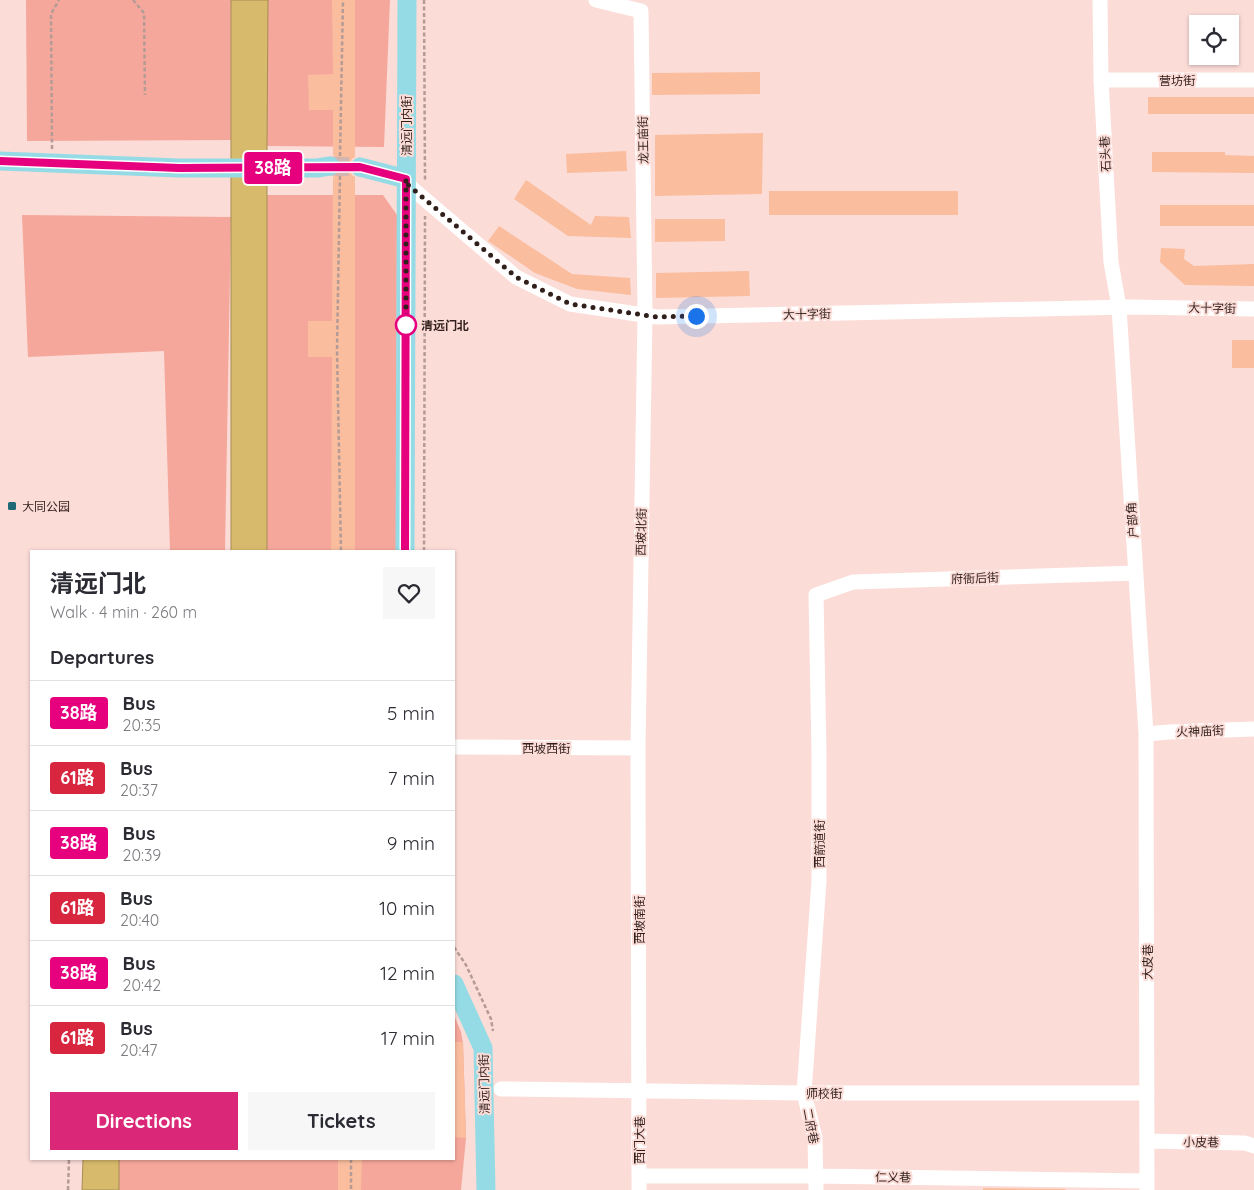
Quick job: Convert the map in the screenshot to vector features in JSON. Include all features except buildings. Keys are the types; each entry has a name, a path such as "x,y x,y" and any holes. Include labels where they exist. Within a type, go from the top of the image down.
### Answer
{"main road":[{"name":"清远门内街","path":"405,550 407,0"},
{"path":"0,161 179,168 332,166"},
{"path":"360,167 406,179"},
{"name":"清远门内街","path":"455,986 483,1048 486,1190"}],"street":[{"name":"龙王庙街","path":"596,0 641,10 645,315"},
{"name":"石头巷","path":"1100,0 1101,80 1111,262 1119,307"},
{"name":"营坊街","path":"1101,80 1254,80"},
{"name":"大十字街","path":"406,179 407,184 516,277 570,304 657,317 1119,307 1254,309"},
{"name":"户部角","path":"1119,307 1146,734"},
{"name":"西坡北街","path":"638,748 645,315"},
{"name":"府衙后街","path":"816,595 853,582 1136,573"},
{"name":"西箭道街","path":"804,1093 819,881 816,595"},
{"name":"火神庙街","path":"1146,734 1254,729"},
{"name":"大皮巷","path":"1146,734 1147,1186"},
{"name":"西坡西街","path":"455,747 638,748"},
{"name":"西坡南街","path":"638,748 639,1091"},
{"name":"师校街","path":"501,1089 804,1093 1147,1093"},
{"name":"西门大巷","path":"639,1091 639,1183"},
{"name":"二府巷","path":"804,1093 815,1138 816,1183"},
{"name":"小皮巷","path":"1147,1141 1245,1143 1254,1146"},
{"name":"仁义巷","path":"639,1183 1147,1186"}],"path":[{"path":"53,163 52,14 59,0"},
{"path":"132,0 144,12 145,95"},
{"path":"341,550 332,166 343,0"},
{"path":"424,0 424,550"},
{"path":"68,1190 69,1160"},
{"path":"351,1160 351,1190"}],"shaded area":[{"path":"26,0 231,0 231,140 27,141"},
{"path":"231,0 268,0 267,550 231,550"},
{"path":"267,0 390,0 384,147 267,146"},
{"path":"267,195 383,195 397,215 396,550 267,550"},
{"path":"22,215 231,217 225,550 170,550 164,351 28,357"},
{"path":"455,1017 463,1043 466,1138 461,1190 119,1190 119,1160 455,1160"},
{"path":"83,1160 119,1160 119,1190 82,1190"}],"tunnel":[{"path":"330,166 360,167"}],"bus line":[{"name":"38路","path":"0,161 179,168 360,167 406,179 405,550"}],"place":[{"name":"清远门北","path":"406,325"},
{"name":"大同公园","path":"12,506"}],"route":[{"path":"406,325 406,179 407,184 516,277 570,304 657,317 696,316"}]}
